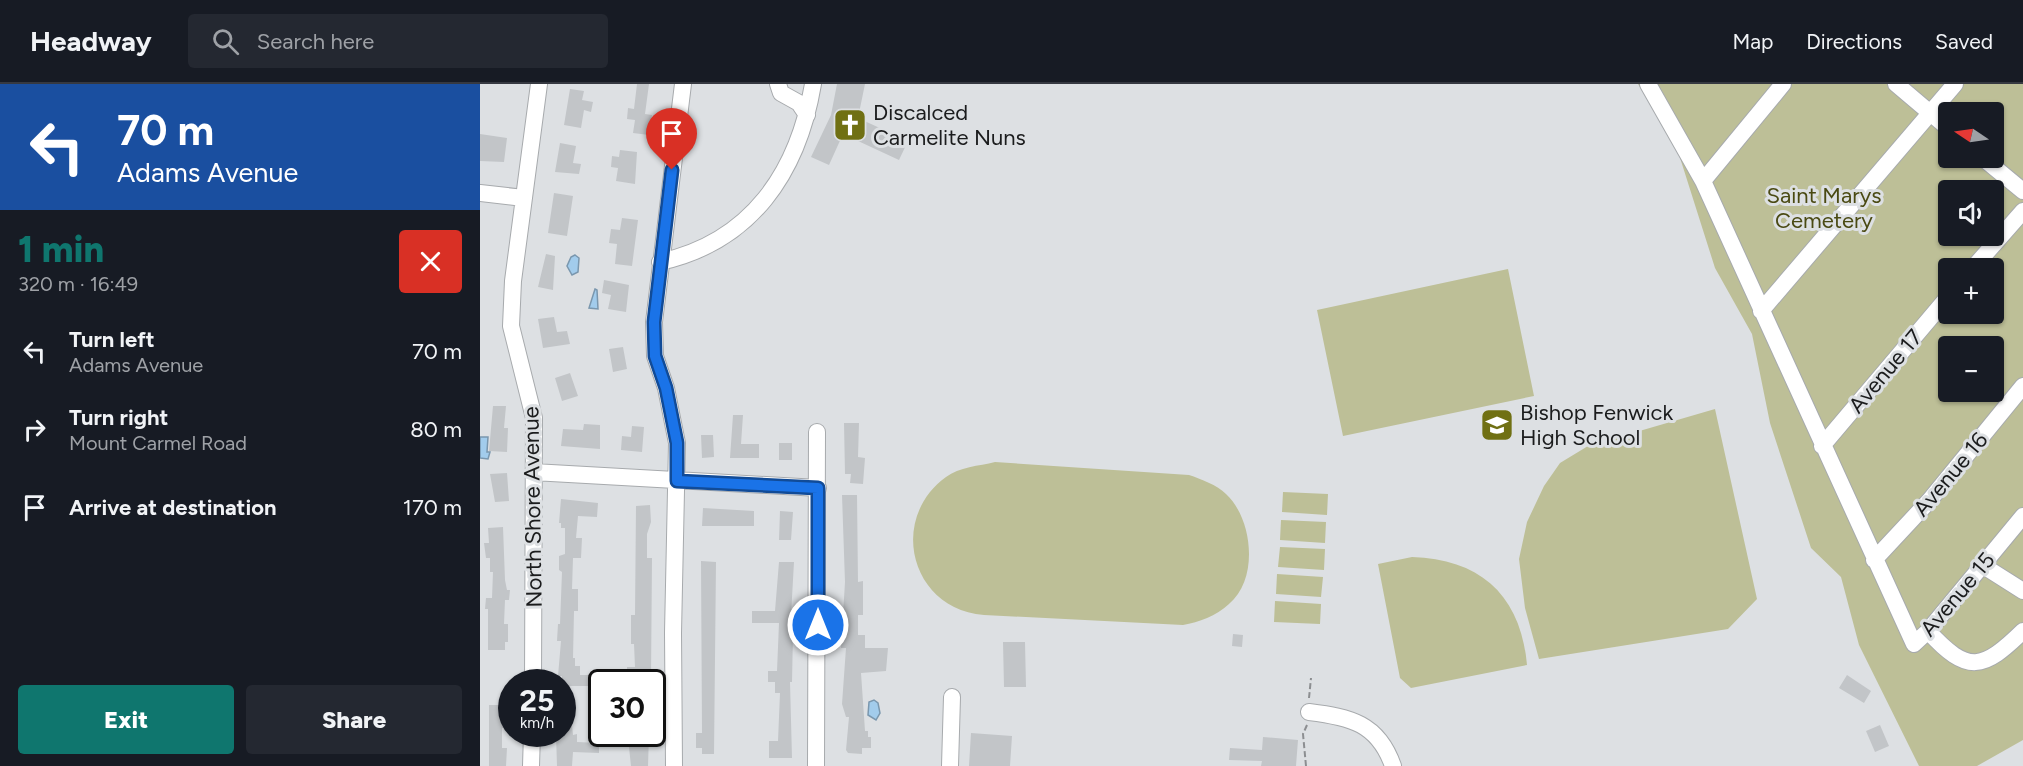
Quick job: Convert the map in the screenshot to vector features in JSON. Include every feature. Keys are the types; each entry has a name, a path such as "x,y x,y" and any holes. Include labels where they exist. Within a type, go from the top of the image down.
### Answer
{"street":[{"name":"North Shore Avenue","path":"533,669 534,418 511,326 513,281 539,84"},
{"path":"674,766 673,633 677,443 666,388 655,356 654,322 683,84"},
{"path":"778,84 781,93 799,103 807,115"},
{"path":"660,262 691,255 720,239 760,206 789,160 807,115 813,84"},
{"path":"1648,84 1703,181 1874,561"},
{"path":"1703,181 1783,84"},
{"path":"1896,84 1938,119"},
{"path":"1761,311 1955,84"},
{"path":"1995,168 2023,191"},
{"path":"480,193 524,198"},
{"path":"1982,258 2023,211"},
{"name":"Avenue 17","path":"1822,446 1938,309"},
{"name":"Avenue 16","path":"1874,561 1929,501 2023,386"},
{"path":"816,766 817,432"},
{"path":"533,472 818,488"},
{"name":"Avenue 15","path":"1874,561 1914,644 1928,631 2023,516"},
{"path":"1982,565 2023,591"},
{"path":"1928,631 1954,656 1972,663 1987,661 2023,631"},
{"path":"950,766 952,698"},
{"path":"1309,712 1332,715 1365,727 1378,737 1393,766"},
{"path":"531,766 532,747"}],"path":[{"path":"1306,766 1303,734 1309,712 1311,678"}],"green space":[{"name":"Saint Marys Cemetery","path":"1638,84 2023,84 2023,740 1977,766 1919,766 1859,645 1841,577 1811,548 1770,423 1752,334 1715,268 1675,142"},
{"path":"1508,269 1534,396 1343,436 1317,310"},
{"path":"1715,409 1757,599 1728,629 1539,659 1525,608 1519,559 1527,522 1544,486 1560,463 1588,446"},
{"path":"995,462 1189,475 1214,485 1235,505 1247,533 1248,565 1239,593 1219,612 1183,625 984,615 959,609 939,597 925,580 916,560 913,538 917,516 928,495 946,477 963,469"},
{"path":"1283,492 1328,494 1327,515 1282,512"},
{"path":"1281,520 1326,522 1325,543 1280,540"},
{"path":"1280,547 1325,549 1324,570 1278,567"},
{"path":"1412,557 1437,559 1458,565 1477,574 1493,586 1506,601 1516,619 1527,665 1411,688 1400,678 1378,564"},
{"path":"1277,574 1323,577 1321,597 1276,594"},
{"path":"1275,601 1321,604 1320,624 1274,622"}],"water":[{"path":"575,255 579,258 578,272 572,275 567,266 571,257"},
{"path":"595,289 597,290 598,309 589,308"},
{"path":"480,437 488,437 487,452 490,452 488,459 480,458"},
{"path":"874,700 878,703 880,713 876,720 868,715 869,702"}],"building":[{"path":"637,84 649,84 645,114 652,115 649,135 633,133 635,120 627,119 628,108 634,109"},
{"name":"Discalced Carmelite Nuns","path":"837,84 865,84 858,118 908,141 899,160 843,134 829,165 811,157 831,115"},
{"path":"570,89 584,91 582,100 593,102 591,112 584,110 581,128 564,125"},
{"path":"480,134 507,138 504,162 480,161"},
{"path":"560,143 576,146 573,163 581,164 579,174 555,172"},
{"path":"620,150 637,152 635,184 616,181 618,168 611,167 612,156 619,157"},
{"path":"554,193 573,196 567,236 548,233"},
{"path":"622,218 638,220 632,266 615,264 617,244 609,243 611,229 620,230"},
{"path":"546,254 555,256 553,290 538,287"},
{"path":"604,280 629,285 626,312 608,309 611,295 602,293"},
{"path":"554,317 557,332 567,331 570,344 543,348 538,319"},
{"path":"623,347 627,369 613,372 609,349"},
{"path":"570,373 578,396 562,401 555,378"},
{"path":"493,406 506,406 504,428 508,428 507,452 489,451"},
{"path":"733,415 743,415 741,444 759,444 759,458 730,458"},
{"path":"844,423 859,423 858,457 865,458 863,484 850,483 851,474 845,474"},
{"path":"584,424 600,425 600,449 561,446 563,429 583,430"},
{"path":"632,426 644,427 642,452 621,450 622,436 631,437"},
{"path":"701,435 713,435 714,457 702,458"},
{"path":"779,443 792,443 792,460 779,460"},
{"path":"507,473 509,501 495,502 490,474"},
{"path":"842,495 857,495 858,582 863,581 863,615 858,615 858,635 865,635 865,648 888,648 886,671 861,673 865,731 868,731 868,737 871,737 871,748 862,748 862,754 848,753 846,750 849,717 846,717 842,704 846,648 841,648 845,582"},
{"path":"561,499 598,503 597,517 578,516 576,538 582,538 581,558 573,558 572,589 578,589 578,611 574,611 573,658 575,658 575,666 580,666 580,675 588,675 588,686 576,686 576,669 559,669 561,641 557,641 562,572 559,570 559,556 565,554 565,528 561,528 561,523 559,523"},
{"path":"650,505 651,522 647,534 647,558 652,558 651,669 627,669 627,667 635,667 634,644 631,644 631,615 635,615 636,506"},
{"path":"703,508 754,511 754,526 702,526"},
{"path":"780,511 793,512 791,540 779,540"},
{"path":"503,527 505,580 507,590 510,590 509,600 505,600 504,624 508,624 508,642 505,642 505,650 488,650 488,609 485,609 486,598 492,598 493,572 490,572 490,558 486,558 484,543 489,543 488,528"},
{"path":"701,561 716,562 714,754 702,754 702,748 696,748 696,733 702,733"},
{"path":"779,562 794,562 790,633 793,633 792,682 790,682 792,758 769,758 769,741 778,741 780,693 775,693 775,682 768,682 768,671 777,671 779,623 752,623 752,611 775,611"},
{"path":"1233,634 1243,635 1242,647 1232,646"},
{"path":"1003,642 1025,642 1026,687 1004,687"},
{"path":"1847,675 1871,691 1864,703 1839,688"},
{"path":"489,705 498,705 498,747 507,748 506,766 489,766"},
{"path":"1880,725 1889,746 1875,752 1866,731"},
{"path":"971,733 1012,736 1010,766 969,766"},
{"path":"576,734 577,742 588,742 588,747 599,747 599,753 573,752 572,766 557,766 556,747 576,747"},
{"path":"1263,737 1298,740 1296,766 1261,766 1262,761 1229,760 1230,748 1262,750"},
{"path":"629,747 649,747 648,766 631,766"}],"place":[{"name":"Discalced Carmelite Nuns","path":"850,125"},
{"name":"Bishop Fenwick High School","path":"1497,425"}],"route":[{"path":"672,170 654,322 655,356 666,388 677,443 677,481 818,488 818,625"}]}
